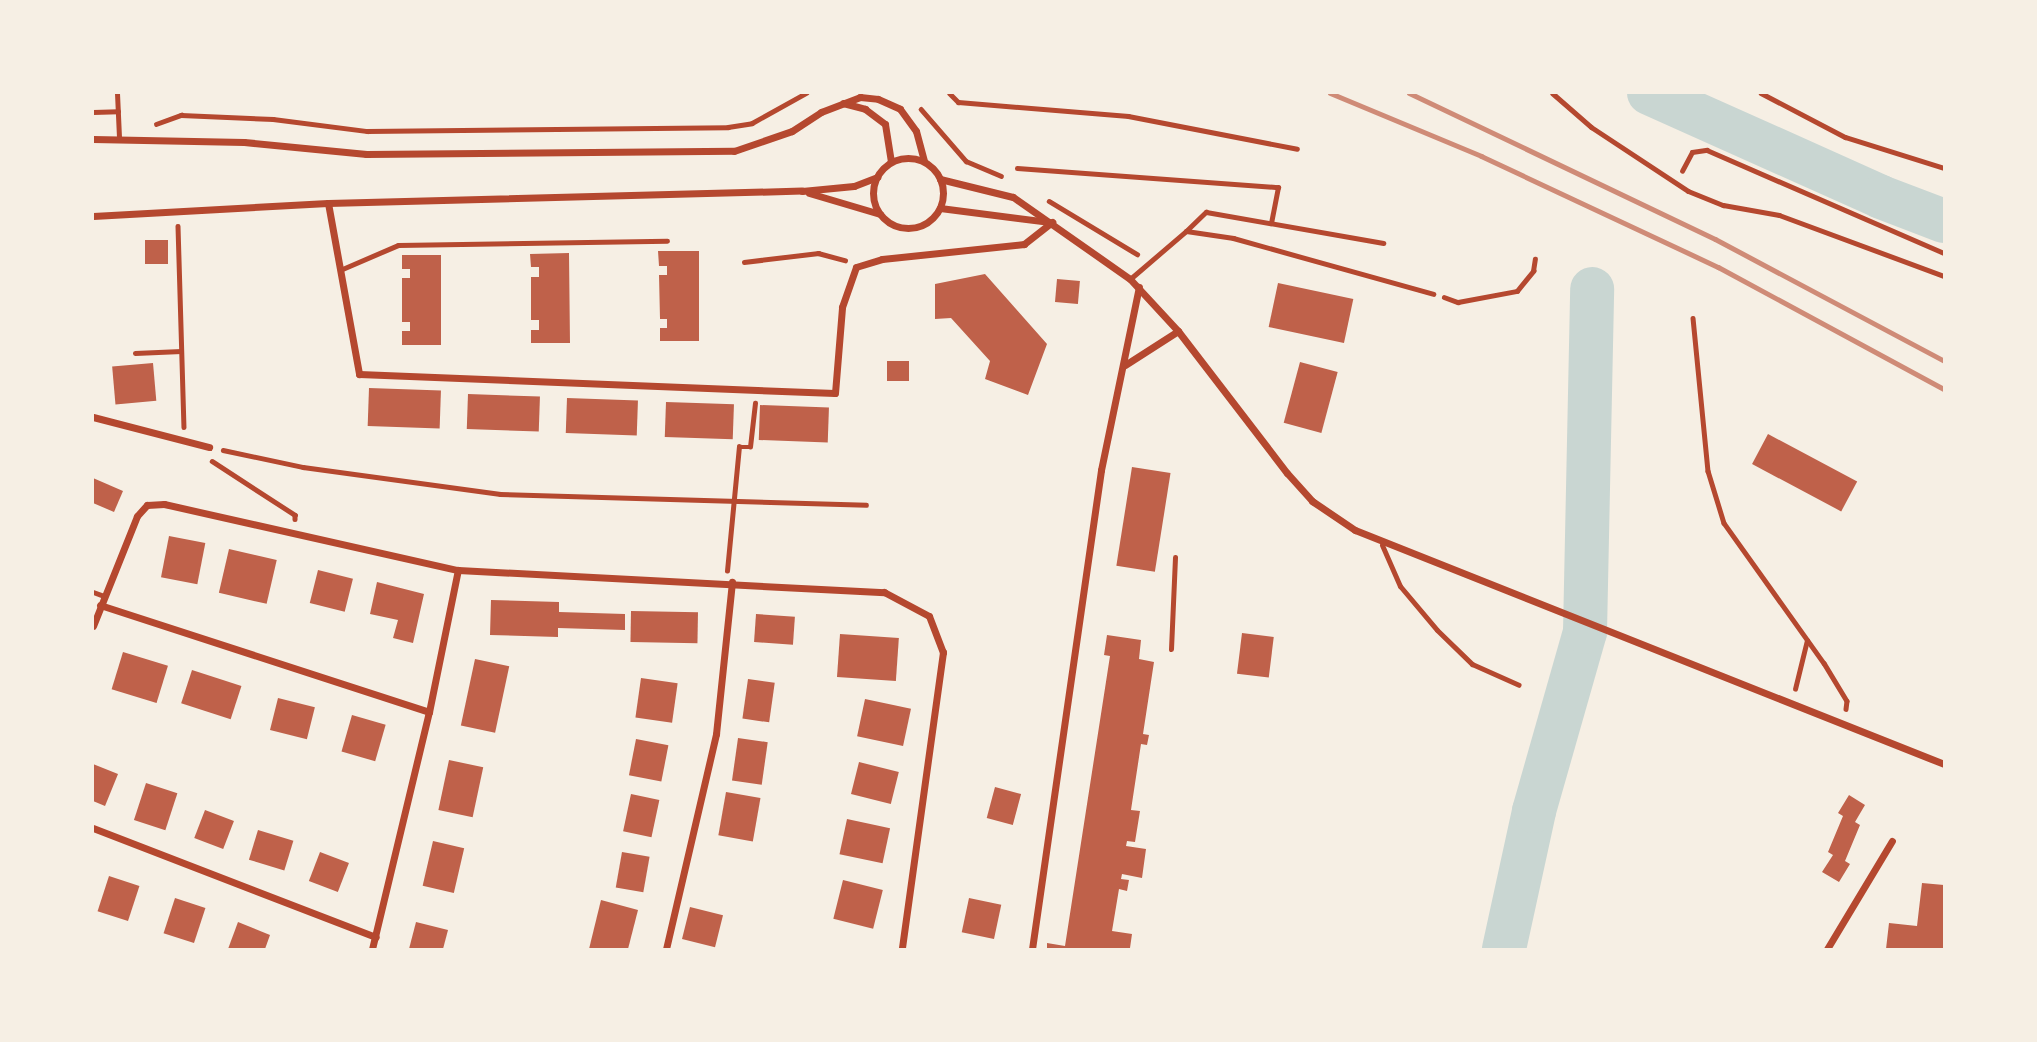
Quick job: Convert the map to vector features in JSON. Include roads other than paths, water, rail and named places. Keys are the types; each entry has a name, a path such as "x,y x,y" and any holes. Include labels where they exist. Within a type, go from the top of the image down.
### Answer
{"street":[{"path":"93,139 119,137 243,142 366,154 734,151 792,131 843,103 860,97 878,99 900,109 916,131 924,161 940,179 1013,197 1130,279 1178,331 1312,501 1382,545 1944,764"},
{"path":"843,103 865,109 884,124 891,162"},
{"path":"93,216 327,203 802,191 854,186 877,177 891,162 909,158 924,161"},
{"path":"877,177 873,197 880,214"},
{"path":"802,191 880,214 907,228 923,225 940,208 940,179"},
{"path":"327,203 359,374 835,393 842,307 856,267 882,259 1024,244 1052,222"},
{"path":"940,208 1052,222"},
{"path":"1032,949 1101,470 1125,365 1139,287"},
{"path":"1125,365 1178,331"},
{"path":"93,417 209,447"},
{"path":"93,626 137,516 147,505 164,504 291,535 457,570 732,582 884,593 929,617 943,652 902,949"},
{"path":"372,949 429,712 457,570"},
{"path":"667,949 716,734 732,582"},
{"path":"100,605 429,712"},
{"path":"93,828 376,937"},
{"path":"1828,949 1892,841"}],"lane":[{"path":"117,93 119,137"},
{"path":"949,93 958,102 1128,116 1297,149"},
{"path":"1552,93 1591,127 1688,191 1723,205 1779,215 1944,276"},
{"path":"93,112 118,111"},
{"path":"1017,168 1278,187 1271,223"},
{"path":"1130,279 1206,212 1383,243"},
{"path":"1186,231 1233,238 1433,294"},
{"path":"340,270 398,245 667,241"},
{"path":"1382,545 1399,586 1437,631 1472,664 1519,685"},
{"path":"1171,649 1174,557"},
{"path":"93,592 104,596"}],"waterway":[{"path":"1649,93 1881,197 1944,221"},
{"path":"1504,949 1534,811 1585,632 1592,289"}],"railway":[{"path":"1330,93 1481,156 1718,267 1944,389"},
{"path":"1409,93 1715,239 1944,361"}]}
